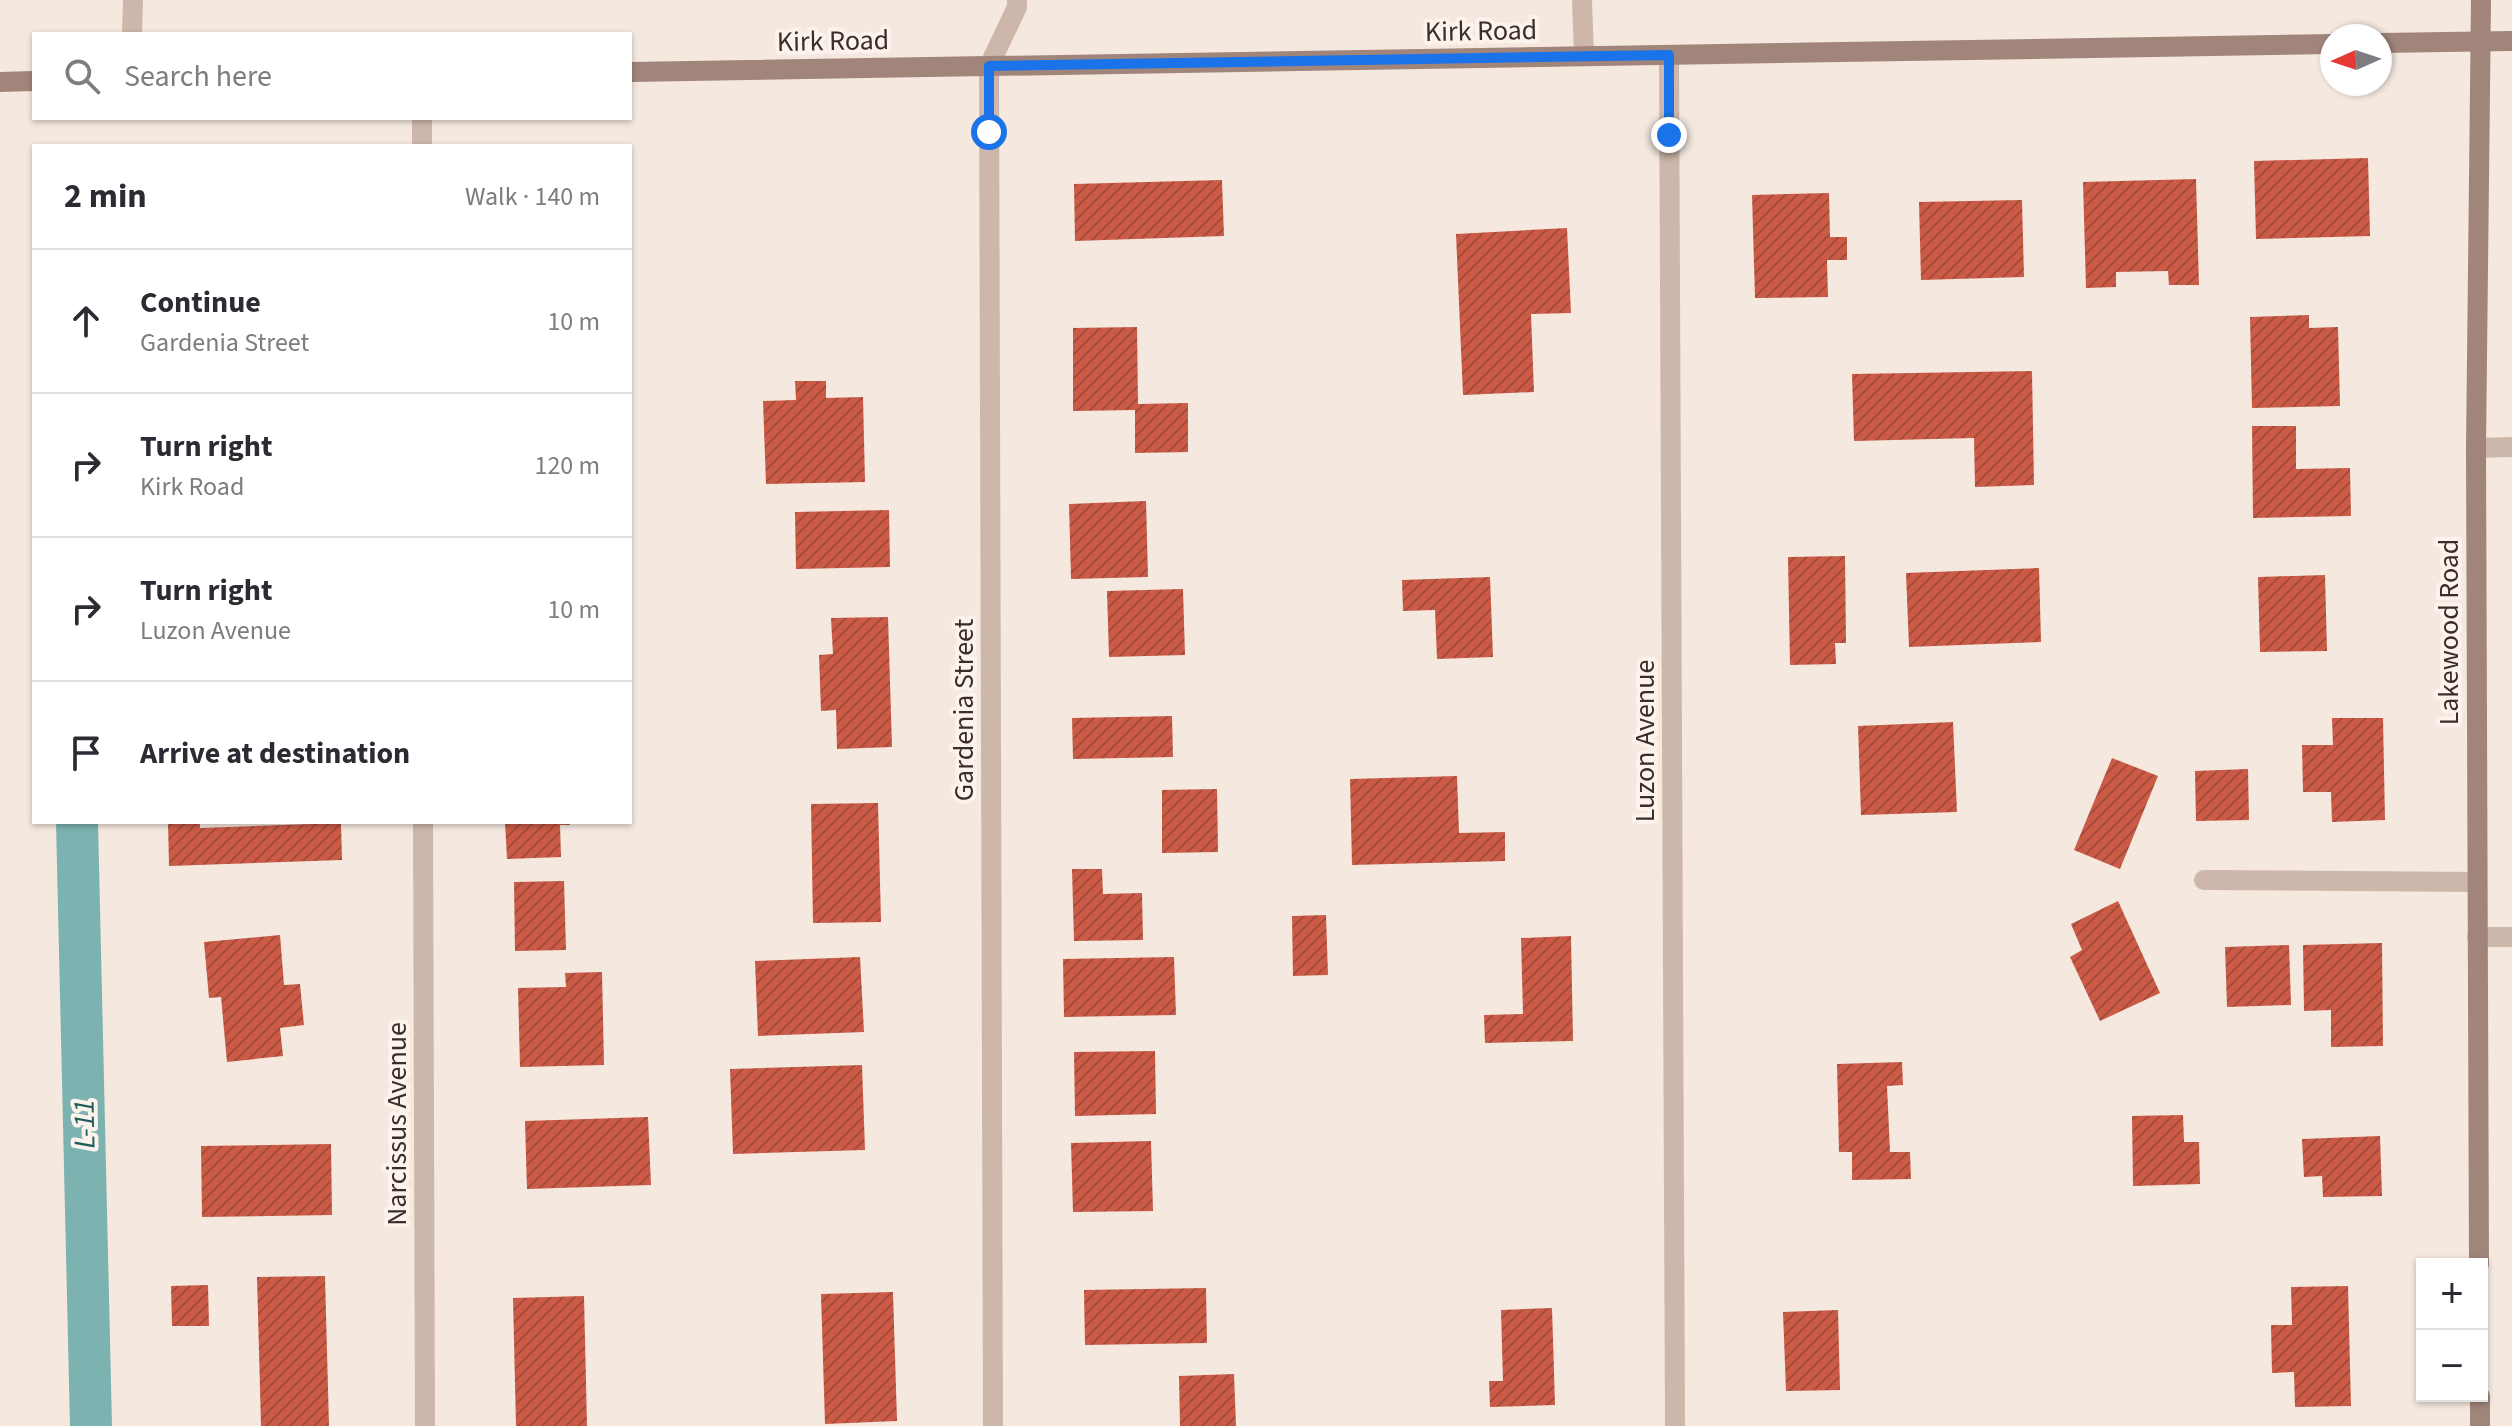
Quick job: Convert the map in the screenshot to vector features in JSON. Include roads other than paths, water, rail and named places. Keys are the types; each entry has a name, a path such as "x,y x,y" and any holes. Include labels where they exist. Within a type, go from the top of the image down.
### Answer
{"street":[{"path":"132,32 133,0"},
{"name":"Gardenia Street","path":"993,1426 989,66 1017,7 1017,0"},
{"path":"1582,0 1584,56"},
{"name":"Lakewood Road","path":"2479,1258 2476,448 2481,0"},
{"path":"2392,43 2512,41"},
{"name":"Kirk Road","path":"632,72 2320,44"},
{"name":"Luzon Avenue","path":"1669,55 1675,1426"},
{"path":"0,82 32,81"},
{"path":"422,120 422,144"},
{"path":"2476,448 2512,447"},
{"name":"Narcissus Avenue","path":"423,824 425,1426"},
{"path":"2204,880 2477,882"},
{"path":"2477,937 2512,937"},
{"path":"2480,1402 2480,1426"}],"waterway":[{"name":"L-11","path":"77,824 91,1426"}]}
